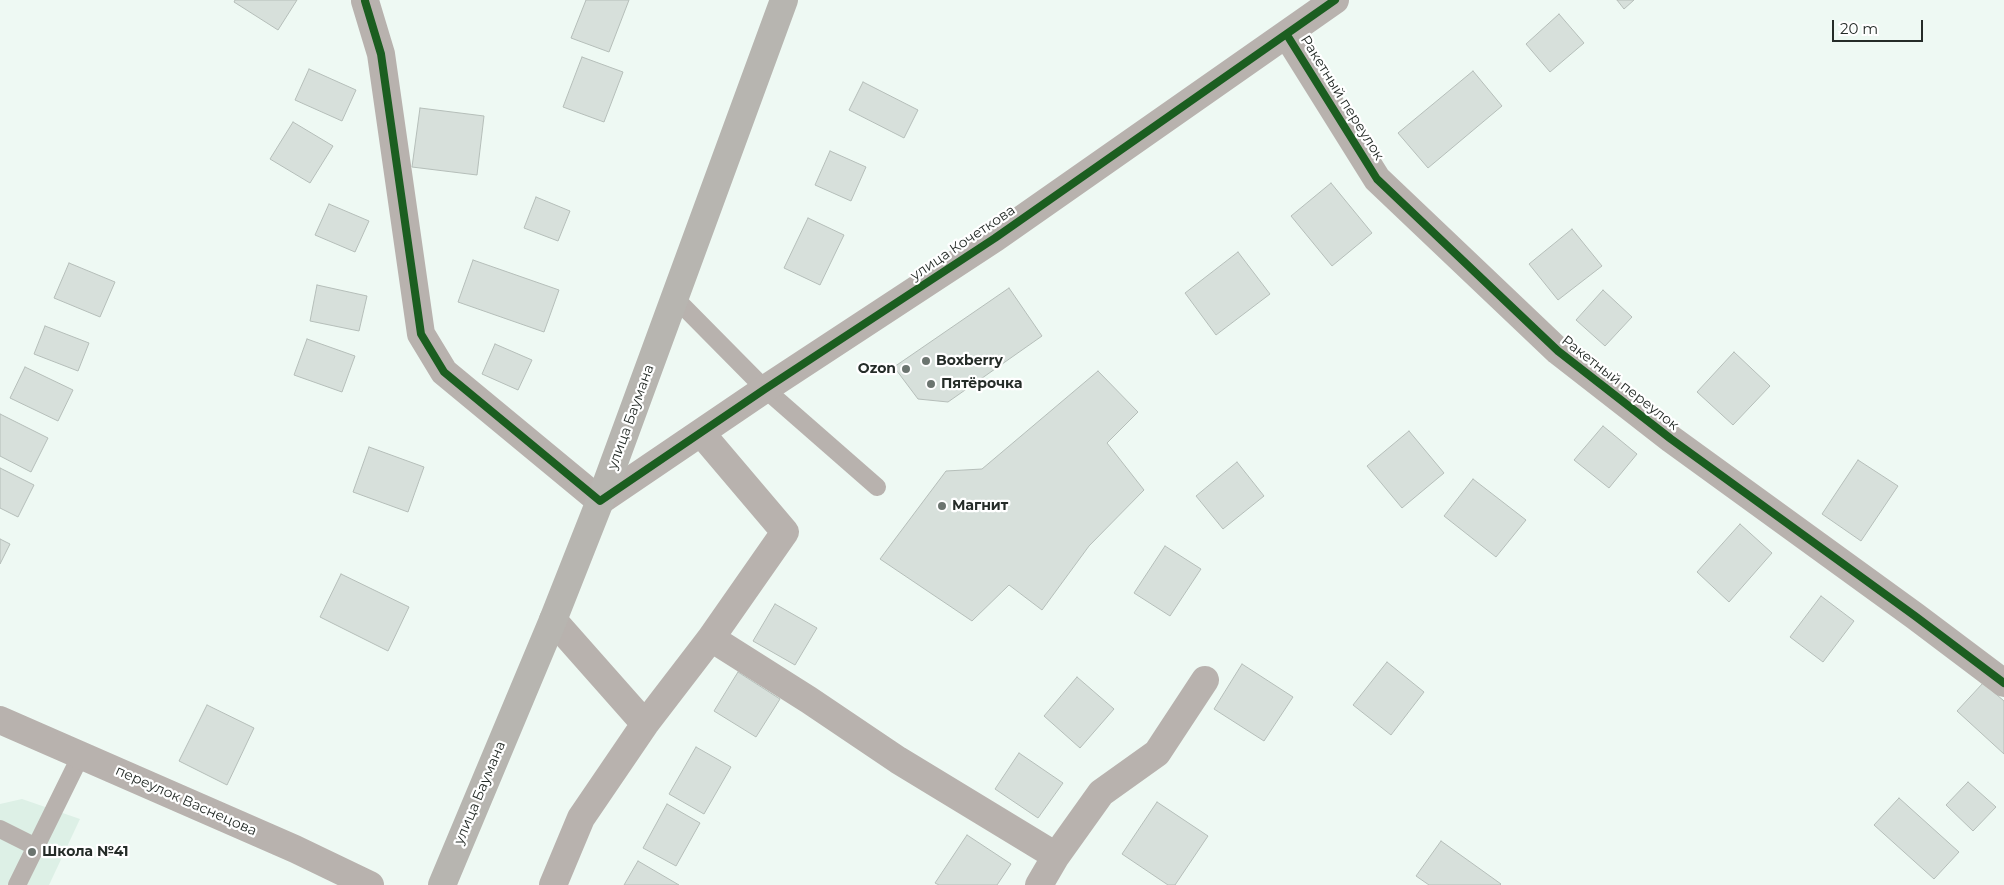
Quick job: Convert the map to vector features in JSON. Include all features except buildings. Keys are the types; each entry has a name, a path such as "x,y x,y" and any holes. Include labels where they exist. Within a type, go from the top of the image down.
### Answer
{"main road":[{"name":"улица Баумана","path":"442,885 553,620 600,501 784,0"}],"street":[{"path":"365,0 381,54 421,334 444,372 600,501"},
{"name":"улица Кочеткова","path":"600,501 765,389 995,238 1335,0"},
{"name":"Ракетный переулок","path":"1287,34 1377,179 1558,351 1671,439 2004,683"},
{"path":"553,885 581,818 645,724 711,638 785,532 701,433"},
{"path":"553,620 645,724"},
{"path":"711,638 898,760 1056,856"},
{"path":"1039,885 1056,856 1101,792 1157,753 1205,680"},
{"name":"переулок Васнецова","path":"0,720 295,849 370,885"}],"lane":[{"path":"675,298 765,389 877,487"},
{"path":"17,885 81,756"},
{"path":"0,829 36,847"}],"shaded area":[{"name":"Школа №41","path":"22,799 80,819 49,885 0,885 0,804"}],"cycle path":[{"path":"365,1 381,54 421,334 444,372 600,501 765,389 995,238 1335,0"},
{"path":"1287,35 1377,179 1558,351 1671,439 2004,683"}],"place":[{"name":"Boxberry","path":"926,361"},
{"name":"Ozon","path":"906,369"},
{"name":"Пятёрочка","path":"931,384"},
{"name":"Магнит","path":"942,506"},
{"name":"Школа №41","path":"32,852"}]}
